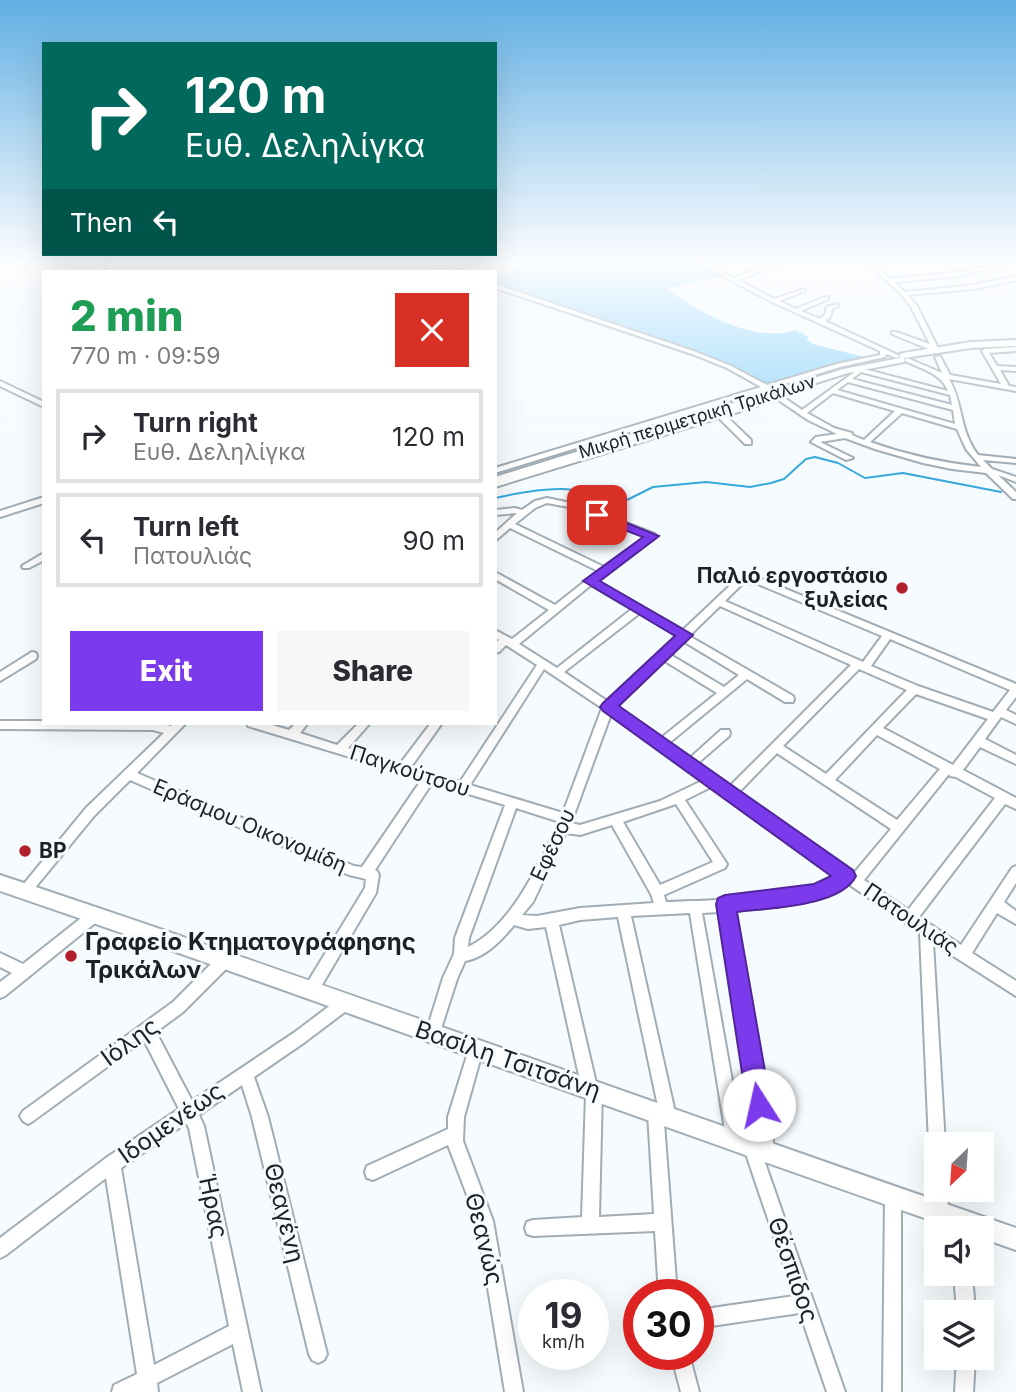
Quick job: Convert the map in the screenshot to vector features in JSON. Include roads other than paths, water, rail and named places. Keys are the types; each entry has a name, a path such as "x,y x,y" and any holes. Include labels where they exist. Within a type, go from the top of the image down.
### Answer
{"main road":[{"name":"Μικρή περιμετρική Τρικάλων","path":"497,477 856,368 964,349 1016,346"},
{"name":"Μικρή περιμετρική Τρικάλων","path":"497,477 841,368 936,352 1016,346"},
{"name":"Βασίλη Τσιτσάνη","path":"9,887 226,960 943,1216"},
{"name":"Βασίλη Τσιτσάνη","path":"994,1232 1016,1238"}],"street":[{"path":"617,327 701,355 865,443 934,463 988,470"},
{"path":"831,327 946,378 1016,389"},
{"path":"925,327 950,385 958,427 976,457 988,470 1013,484 1016,497"},
{"path":"894,333 936,352"},
{"path":"1007,388 985,351 1016,346"},
{"path":"703,422 839,365 882,357 885,354 883,350"},
{"path":"994,368 1016,369"},
{"path":"804,412 860,370 952,394"},
{"path":"846,380 954,408"},
{"path":"0,383 42,404"},
{"path":"832,391 958,427"},
{"path":"865,443 900,411"},
{"path":"722,416 748,442"},
{"path":"849,435 815,441 849,457"},
{"path":"976,457 1016,461"},
{"path":"497,536 539,502 548,499 652,536 555,610 504,639"},
{"path":"0,514 42,501"},
{"path":"497,513 515,510 525,513"},
{"path":"510,525 605,571"},
{"path":"26,566 42,557"},
{"path":"497,576 555,610"},
{"path":"512,919 524,923 623,911 725,904 814,893 851,879 978,741 1016,688 759,581 746,579 737,583 685,636 608,707"},
{"path":"590,581 789,699"},
{"path":"720,602 914,689 1016,720"},
{"path":"558,672 639,609"},
{"path":"730,793 861,665 888,634"},
{"name":"Πατουλιάς","path":"504,639 558,672 851,879 1016,989"},
{"path":"663,655 725,693"},
{"path":"0,677 32,656"},
{"path":"462,788 543,663"},
{"path":"661,744 747,674"},
{"path":"827,780 914,689"},
{"name":"Εφέσου","path":"461,955 479,949 512,919 534,887 565,823 608,707"},
{"path":"0,725 177,727"},
{"name":"Παγκούτσου","path":"261,725 512,803 565,823"},
{"path":"293,733 301,725"},
{"path":"341,748 363,725"},
{"path":"402,770 436,725"},
{"path":"9,887 71,832 177,727"},
{"path":"876,729 1016,804"},
{"path":"690,764 724,733"},
{"path":"978,741 1016,760"},
{"path":"776,747 899,828"},
{"name":"Εράσμου Οικονομίδη","path":"128,774 280,840 369,875"},
{"path":"311,990 371,889 369,875 429,778"},
{"path":"565,823 580,830 678,799 713,780"},
{"path":"910,918 1003,797"},
{"path":"657,892 721,864 678,799"},
{"path":"433,1034 450,978 461,955 462,938 512,803"},
{"path":"615,819 657,892 662,909"},
{"path":"963,954 1016,872"},
{"path":"725,904 751,1147"},
{"path":"995,904 1016,918"},
{"path":"695,907 751,1147"},
{"path":"623,911 662,1115 663,1222 667,1279"},
{"path":"0,991 95,915"},
{"path":"551,919 592,1089 590,1225"},
{"path":"926,929 936,1132"},
{"path":"0,960 23,972"},
{"name":"Ιόλης","path":"27,1116 195,993 226,960"},
{"name":"Ιδομενέως","path":"0,1249 189,1109 300,1037 345,1003"},
{"name":"Ήρας","path":"147,1030 189,1109 200,1141 252,1392"},
{"name":"Θεανώς","path":"476,1049 458,1107 454,1134 457,1151 487,1231 514,1392"},
{"name":"Θεαγένη","path":"245,1073 267,1143 318,1354"},
{"path":"373,1172 454,1134"},
{"name":"Θέσπιδος","path":"751,1147 836,1392"},
{"path":"112,1164 148,1385"},
{"path":"892,1392 893,1196"},
{"path":"533,1228 663,1222"},
{"path":"714,1317 804,1303"},
{"path":"121,1392 148,1385 239,1331"},
{"path":"684,1370 690,1392"},
{"path":"964,1392 965,1370"}],"waterway":[{"path":"497,498 560,489 590,492 625,501 653,487 706,482 750,487 784,479 806,459 815,457 838,463 865,478 903,473 1001,492"}],"place":[{"name":"Παλιό εργοστάσιο ξυλείας","path":"902,588"},
{"name":"BP","path":"25,851"},
{"name":"Γραφείο Κτηματογράφησης Τρικάλων","path":"71,956"}]}
